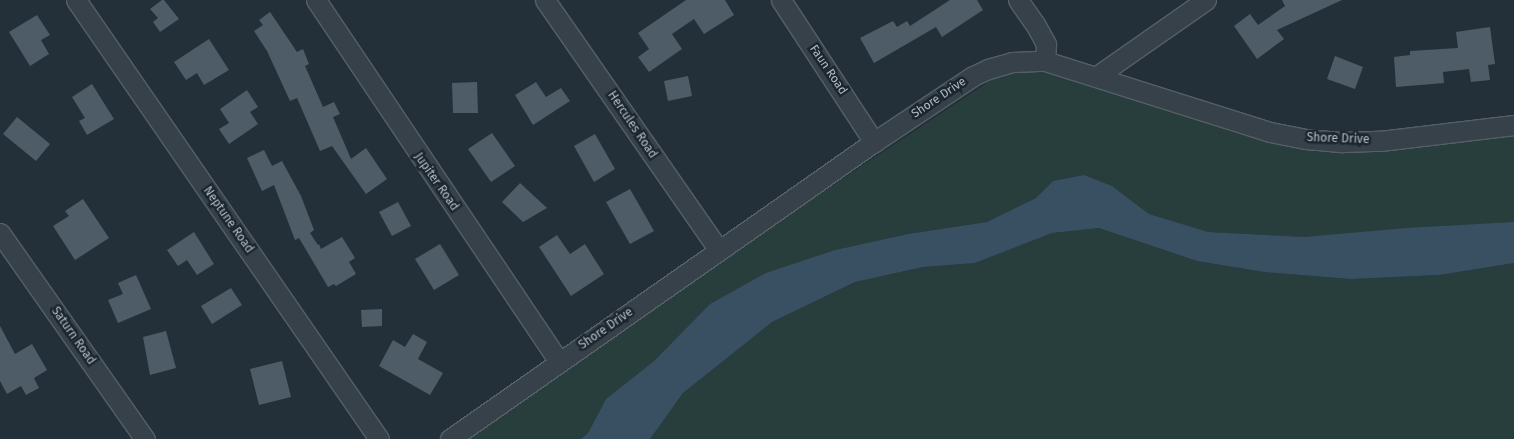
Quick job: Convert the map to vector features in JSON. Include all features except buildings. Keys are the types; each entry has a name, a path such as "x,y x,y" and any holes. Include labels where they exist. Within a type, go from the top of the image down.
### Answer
{"street":[{"name":"Neptune Road","path":"76,0 379,439"},
{"name":"Jupiter Road","path":"316,0 559,362"},
{"name":"Hercules Road","path":"545,0 719,250"},
{"name":"Faun Road","path":"781,0 874,142"},
{"path":"1018,0 1036,24 1046,44 1045,61"},
{"path":"1097,76 1206,0"},
{"name":"Shore Drive","path":"450,439 874,142 973,76 1012,62 1045,61 1270,132 1306,138 1343,142 1380,140 1514,125"},
{"name":"Saturn Road","path":"0,233 145,439"}],"green space":[{"path":"1060,68 1235,133 1319,152 1514,131 1514,222 1304,237 1207,232 1149,214 1112,186 1084,175 1053,181 1036,198 987,222 908,234 835,250 766,274 710,304 654,361 606,399 588,433 581,439 457,439 562,365 999,75"},
{"path":"1099,228 1197,261 1264,272 1351,279 1439,275 1514,263 1514,439 650,439 683,393 772,322 855,282 923,267 975,263 1052,233"}],"water":[{"path":"1084,175 1112,186 1149,214 1208,232 1304,237 1407,228 1514,222 1514,263 1439,275 1351,279 1264,272 1197,261 1099,228 1052,233 975,263 923,267 855,282 772,322 683,393 650,439 581,439 588,433 606,399 654,361 710,304 766,273 835,250 908,234 987,222 1036,198 1053,181"}]}
